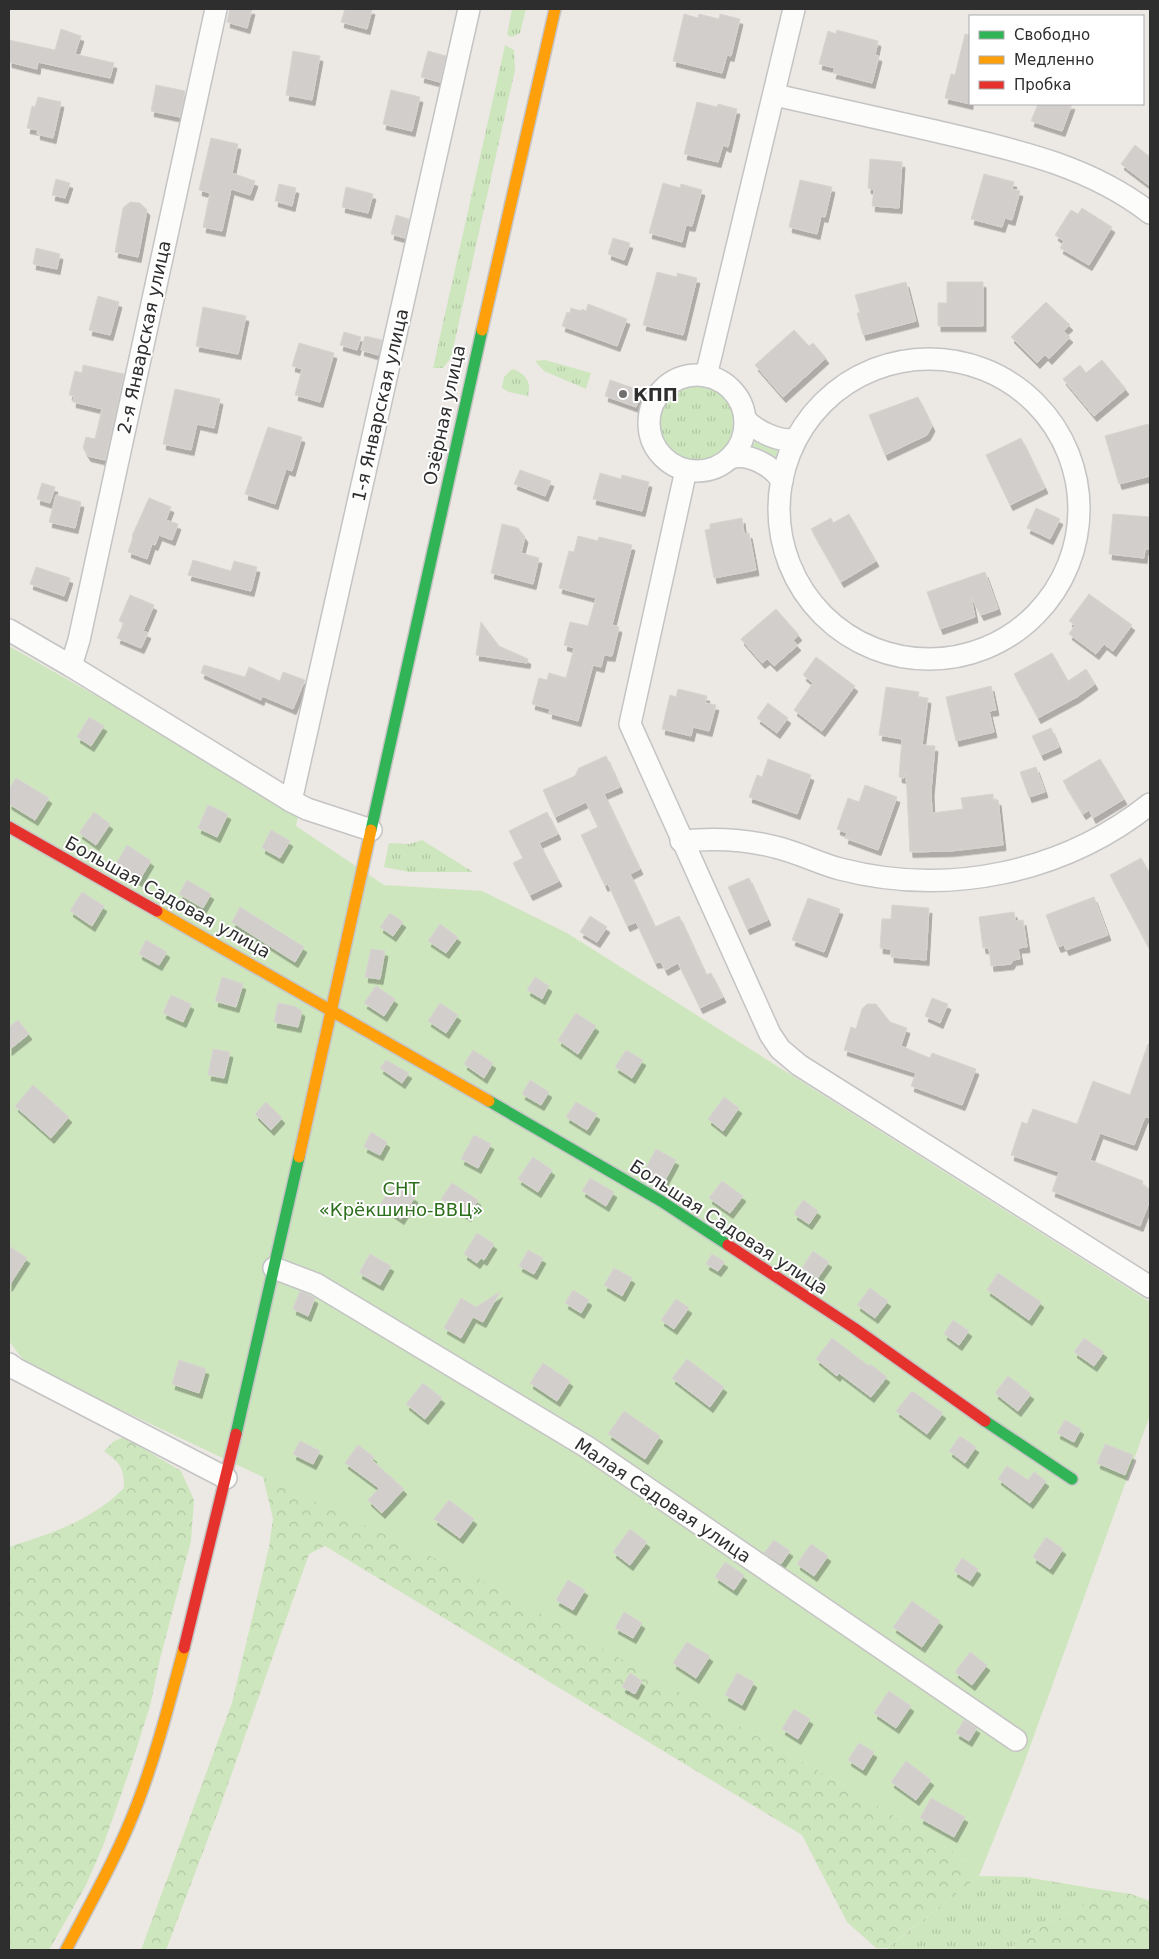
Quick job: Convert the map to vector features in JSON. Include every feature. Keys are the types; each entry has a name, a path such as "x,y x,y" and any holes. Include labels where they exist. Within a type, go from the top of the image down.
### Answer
{"main road":[{"name":"Озёрная улица","path":"66,1950 125,1834 157,1750 204,1571 333,1011 477,346 555,9"},
{"name":"Большая Садовая улица","path":"9,827 309,997 661,1201 854,1328 954,1400 1072,1479"}],"street":[{"name":"2-я Январская улица","path":"71,666 79,640 216,9"},
{"name":"1-я Январская улица","path":"292,801 469,9"},
{"path":"706,376 775,95 794,9"},
{"path":"775,95 1027,152 1070,166 1107,184 1150,213"},
{"path":"932,358 961,362 989,371 1014,385 1037,404 1055,427 1069,453 1077,481 1080,510 1076,539 1068,568 1054,593 1035,616 1015,632 992,645 968,654 942,658 916,658 890,654 865,644 843,631 823,614 806,594 793,572 784,547 780,521 782,481 784,469 796,439 806,422 825,400 848,382 874,368 903,361 932,358"},
{"path":"730,458 742,440 745,419 737,396 718,380 706,376 694,375 671,382 662,390 650,411 650,430 655,448 674,465 686,470 709,470 730,458 742,456 774,469 782,481"},
{"path":"745,419 755,428 780,439 790,441 796,439"},
{"path":"686,470 630,724 681,841 770,1034 780,1049 799,1065 1150,1286"},
{"path":"9,630 292,801 307,809 371,830"},
{"path":"681,841 708,839 747,841 776,847 839,869 884,878 925,882 964,880 1037,863 1086,845 1130,820 1150,804"},
{"name":"Малая Садовая улица","path":"274,1268 300,1277 587,1447 1016,1740"},
{"path":"9,1364 226,1478"}],"green space":[{"path":"512,9 526,9 520,33 512,37 507,35"},
{"path":"505,45 514,50 515,70 451,358 443,368 433,368"},
{"path":"545,360 591,373 586,389 544,371 535,361"},
{"path":"512,369 521,373 528,382 528,396 509,392 502,388 504,377"},
{"path":"696,385 711,388 723,397 732,409 735,424 732,439 723,451 711,460 696,463 681,460 669,451 660,439 657,424 660,409 669,397 681,388"},
{"path":"759,439 778,448 777,456 773,459 751,452 750,446"},
{"name":"СНТ «Крёкшино-ВВЦ»","path":"9,646 198,754 298,817 296,826 384,885 482,891 567,933 1150,1302 1150,1415 1023,1766 979,1876 952,1851 828,1776 483,1581 28,1366 9,1341"},
{"path":"422,840 473,872 409,872 384,867 389,843 409,844"},
{"path":"124,1437 181,1471 194,1500 191,1541 160,1659 150,1706 103,1846 85,1887 49,1950 9,1950 9,1547 70,1525 98,1509 124,1488 120,1466 104,1451 114,1441"},
{"path":"257,1452 828,1776 952,1851 979,1876 887,1948 876,1948 847,1922 802,1835 325,1546 309,1554 221,1804 166,1950 141,1950 232,1703 269,1547 273,1519"},
{"path":"979,1876 1025,1877 1085,1887 1091,1902 1018,1939 1011,1950 885,1950"},
{"path":"1077,1886 1131,1894 1150,1901 1150,1950 1011,1950 1018,1939 1091,1902 1085,1888"}],"building":[{"path":"230,9 252,9 247,28 227,22"},
{"path":"345,9 372,9 367,29 341,22"},
{"path":"684,14 698,18 699,14 719,19 720,14 740,19 731,56 727,55 722,73 673,61"},
{"path":"61,29 81,36 75,54 114,63 110,78 38,62 37,69 9,62 9,40 55,50"},
{"path":"837,30 878,41 875,55 879,56 872,83 833,73 835,68 819,64 828,31 836,34"},
{"path":"965,34 969,35 969,104 945,98 951,74 955,75"},
{"path":"293,51 320,56 312,100 286,95"},
{"path":"428,51 446,56 440,82 421,77"},
{"path":"156,85 185,91 180,117 151,111"},
{"path":"391,90 420,97 412,131 383,124"},
{"path":"38,97 61,102 53,138 37,134 38,130 27,128 32,106 35,107"},
{"path":"697,102 717,107 718,104 737,109 728,147 723,145 718,162 684,154"},
{"path":"1038,105 1072,105 1062,131 1031,121"},
{"path":"211,138 238,144 232,173 255,181 250,195 231,189 222,231 203,227 210,193 199,190"},
{"path":"1135,145 1150,157 1150,186 1121,164"},
{"path":"870,159 902,162 899,208 872,206 874,190 868,188"},
{"path":"984,174 1014,182 1012,189 1020,191 1012,220 1005,218 1002,227 971,219"},
{"path":"56,179 70,183 65,198 52,195"},
{"path":"800,180 832,187 825,217 821,216 817,234 789,227"},
{"path":"663,183 680,188 681,184 702,190 692,226 686,225 682,242 649,233"},
{"path":"279,184 296,188 292,206 275,201"},
{"path":"346,187 373,194 368,213 342,207"},
{"path":"130,202 140,203 147,210 138,257 115,252 123,208"},
{"path":"1082,208 1112,227 1089,265 1060,248 1064,241 1055,235 1071,210 1078,214"},
{"path":"396,215 409,219 405,238 391,234"},
{"path":"613,238 630,243 624,260 608,254"},
{"path":"36,248 60,254 57,269 33,264"},
{"path":"657,272 677,277 677,273 697,278 683,335 643,325"},
{"path":"906,282 916,321 863,335 857,313 860,313 855,295"},
{"path":"947,282 983,282 983,326 938,326 938,303 947,303"},
{"path":"98,296 119,302 110,335 89,330"},
{"path":"1046,302 1070,325 1063,331 1070,337 1049,359 1045,355 1037,363 1011,337"},
{"path":"588,304 627,319 617,346 562,326 567,312 570,313 571,308 586,311"},
{"path":"203,307 246,316 238,354 196,346"},
{"path":"794,330 809,346 813,343 826,358 783,397 755,365"},
{"path":"344,332 361,337 357,350 340,345"},
{"path":"365,336 382,340 378,355 361,350"},
{"path":"299,343 334,353 320,402 295,395 302,369 292,366"},
{"path":"1102,360 1126,389 1094,416 1063,379 1080,365 1086,373"},
{"path":"83,365 124,374 105,460 88,456 83,448 86,437 95,439 102,409 73,402 74,396 69,395 75,371 82,373"},
{"name":"КПП","path":"610,380 642,391 636,407 605,396"},
{"path":"175,389 220,399 214,428 197,424 191,450 163,444"},
{"path":"918,397 932,426 927,435 885,455 869,415"},
{"path":"1148,424 1150,432 1150,476 1119,484 1105,436"},
{"path":"268,427 302,437 292,471 286,469 275,504 245,494"},
{"path":"1021,438 1045,488 1010,505 986,455"},
{"path":"520,470 551,481 545,496 514,484"},
{"path":"600,473 621,479 622,475 649,482 642,511 593,499"},
{"path":"42,483 55,487 50,503 37,499"},
{"path":"56,495 81,502 75,528 49,522"},
{"path":"149,498 171,507 166,520 178,524 172,540 159,535 155,545 152,544 147,559 128,552 132,536"},
{"path":"1036,508 1060,519 1050,539 1027,528"},
{"path":"849,514 876,561 841,582 811,529 831,518 833,523"},
{"path":"1113,514 1150,517 1150,549 1145,549 1144,558 1109,554"},
{"path":"742,518 744,534 749,533 756,570 714,578 705,530 710,529 710,524"},
{"path":"502,524 518,528 525,537 521,553 539,558 533,584 491,573"},
{"path":"578,536 598,541 599,537 632,545 612,625 619,627 612,656 604,655 601,667 593,665 578,721 549,713 550,709 532,704 539,678 547,680 549,673 566,678 574,648 564,645 570,622 588,626 596,598 559,588 569,551 574,552"},
{"path":"193,560 231,571 234,561 257,567 251,591 188,575"},
{"path":"36,567 70,578 64,596 30,584"},
{"path":"985,572 998,609 981,615 971,597 975,617 940,629 927,592"},
{"path":"1089,594 1132,625 1113,651 1104,644 1096,654 1069,634 1075,625 1069,621"},
{"path":"130,595 154,605 143,631 148,633 141,648 117,638 124,623 119,621"},
{"path":"776,609 799,635 793,640 798,645 774,666 767,659 762,663 741,639"},
{"path":"481,622 499,646 528,659 527,663 476,655"},
{"path":"1052,653 1068,681 1086,669 1095,684 1077,697 1038,718 1014,674"},
{"path":"816,657 855,686 822,731 794,710 813,683 803,675"},
{"path":"204,665 245,677 249,667 280,681 283,672 305,680 293,709 262,696 261,700 201,673"},
{"path":"991,686 996,710 989,711 994,732 956,741 946,697"},
{"path":"886,687 919,692 918,697 928,698 922,745 935,746 931,791 932,813 963,809 961,798 993,794 993,800 998,800 1003,845 951,851 910,852 906,773 904,778 899,777 902,739 879,735"},
{"path":"678,689 707,696 705,703 716,705 709,731 693,727 691,736 662,729 670,695 676,697"},
{"path":"768,703 788,718 777,733 757,718"},
{"path":"89,717 104,726 91,746 77,737"},
{"path":"1051,728 1059,747 1041,755 1032,736"},
{"path":"606,756 620,787 604,794 640,869 630,874 655,927 679,916 706,975 711,973 723,997 700,1008 678,963 665,970 661,962 655,963 636,922 627,926 608,884 605,886 581,835 598,827 586,802 555,817 543,790 575,776 579,768"},
{"path":"768,759 811,775 797,814 749,797 757,775 762,777"},
{"path":"1100,759 1124,799 1093,818 1089,810 1083,814 1063,781"},
{"path":"1036,767 1045,792 1029,797 1020,772"},
{"path":"16,778 49,798 35,820 9,804 9,789"},
{"path":"865,785 897,797 878,850 845,838 847,833 837,829 848,798 859,802"},
{"path":"208,805 228,814 217,837 198,828"},
{"path":"94,812 110,824 96,845 79,833"},
{"path":"547,812 558,834 539,843 559,881 530,895 513,863 523,858 509,831"},
{"path":"271,830 290,841 280,858 262,848"},
{"path":"127,845 151,861 139,881 115,866"},
{"path":"1141,858 1150,874 1150,950 1110,875"},
{"path":"749,878 768,920 747,929 728,887"},
{"path":"187,880 211,894 203,908 179,894"},
{"path":"82,892 104,906 92,926 70,911"},
{"path":"1094,897 1108,935 1066,950 1064,945 1058,947 1046,915"},
{"path":"808,898 840,909 824,952 792,940"},
{"path":"892,905 929,908 926,960 891,957 891,949 880,948 882,919 891,919"},
{"path":"240,907 304,947 295,962 232,922"},
{"path":"1014,912 1015,921 1023,920 1027,947 1018,948 1020,959 1013,960 1011,964 991,966 989,948 983,948 979,917"},
{"path":"390,913 403,922 393,936 380,927"},
{"path":"590,916 607,927 597,942 580,932"},
{"path":"440,924 458,937 446,953 428,941"},
{"path":"146,940 167,952 159,965 139,954"},
{"path":"371,949 385,951 380,979 365,977"},
{"path":"222,977 243,984 236,1007 215,1001"},
{"path":"535,977 549,986 542,999 527,990"},
{"path":"376,986 395,999 384,1016 364,1003"},
{"path":"171,995 191,1004 183,1022 163,1013"},
{"path":"932,998 948,1004 940,1023 925,1016"},
{"path":"278,1003 294,1006 302,1011 298,1027 274,1022"},
{"path":"440,1003 458,1015 446,1033 428,1021"},
{"path":"867,1004 876,1004 890,1022 907,1028 901,1046 930,1058 932,1053 976,1069 962,1105 911,1086 916,1073 844,1050 851,1027 856,1029 862,1009"},
{"path":"576,1013 596,1026 578,1054 558,1040"},
{"path":"18,1020 29,1034 9,1050 9,1027"},
{"path":"1148,1044 1150,1044 1150,1118 1145,1117 1134,1145 1100,1133 1090,1160 1143,1181 1142,1185 1150,1189 1150,1200 1140,1226 1052,1191 1059,1172 1011,1155 1022,1122 1027,1124 1033,1109 1077,1124 1093,1081 1130,1095"},
{"path":"213,1049 230,1052 224,1078 208,1075"},
{"path":"473,1050 493,1063 484,1078 464,1064"},
{"path":"626,1050 643,1060 632,1078 615,1067"},
{"path":"386,1060 409,1073 402,1083 380,1068"},
{"path":"530,1080 549,1092 541,1105 522,1094"},
{"path":"33,1085 69,1117 51,1138 15,1106"},
{"path":"724,1097 739,1108 723,1131 708,1119"},
{"path":"266,1102 282,1118 271,1130 255,1114"},
{"path":"576,1102 597,1114 587,1130 566,1117"},
{"path":"371,1132 387,1142 380,1155 364,1147"},
{"path":"474,1135 491,1144 478,1168 461,1159"},
{"path":"656,1149 676,1160 664,1182 644,1172"},
{"path":"533,1157 552,1170 538,1192 518,1179"},
{"path":"590,1178 614,1192 606,1206 582,1191"},
{"path":"722,1181 743,1196 730,1213 709,1198"},
{"path":"452,1183 478,1200 468,1216 441,1199"},
{"path":"393,1184 415,1197 401,1219 380,1205"},
{"path":"803,1200 818,1211 809,1224 794,1214"},
{"path":"477,1233 494,1244 484,1260 481,1258 477,1263 464,1254"},
{"path":"9,1246 27,1258 9,1286"},
{"path":"528,1250 543,1258 534,1274 519,1266"},
{"path":"813,1251 829,1262 817,1279 802,1268"},
{"path":"370,1254 391,1266 380,1285 359,1273"},
{"path":"712,1254 725,1262 718,1271 706,1264"},
{"path":"614,1268 632,1278 622,1296 604,1285"},
{"path":"998,1273 1041,1302 1029,1320 987,1290"},
{"path":"870,1288 888,1301 875,1318 857,1305"},
{"path":"573,1290 589,1300 581,1313 565,1303"},
{"path":"300,1291 315,1298 308,1316 293,1309"},
{"path":"500,1292 483,1322 473,1317 461,1338 444,1328 461,1298 476,1307"},
{"path":"676,1299 689,1308 674,1329 661,1320"},
{"path":"953,1320 969,1331 959,1345 944,1334"},
{"path":"832,1338 887,1377 871,1397 839,1373 837,1376 816,1359"},
{"path":"1084,1338 1104,1352 1094,1366 1074,1352"},
{"path":"687,1359 724,1387 710,1407 672,1378"},
{"path":"179,1360 206,1369 199,1393 172,1384"},
{"path":"543,1363 570,1381 557,1401 530,1383"},
{"path":"1008,1376 1031,1394 1018,1411 995,1393"},
{"path":"423,1383 442,1398 425,1419 406,1404"},
{"path":"912,1391 943,1413 927,1434 896,1411"},
{"path":"624,1411 660,1436 645,1459 608,1434"},
{"path":"1065,1420 1081,1429 1074,1442 1057,1433"},
{"path":"960,1436 976,1447 965,1463 949,1451"},
{"path":"300,1441 320,1451 313,1464 293,1454"},
{"path":"1105,1444 1133,1455 1125,1475 1097,1463"},
{"path":"358,1445 374,1457 372,1460 404,1489 382,1513 368,1500 379,1488 345,1463"},
{"path":"1007,1466 1028,1480 1034,1472 1046,1481 1030,1503 998,1479"},
{"path":"449,1500 474,1519 460,1538 434,1519"},
{"path":"630,1529 647,1542 630,1565 613,1552"},
{"path":"1046,1537 1063,1549 1050,1569 1033,1557"},
{"path":"774,1540 790,1551 781,1564 764,1553"},
{"path":"811,1544 828,1556 814,1576 797,1564"},
{"path":"962,1558 978,1569 970,1581 954,1571"},
{"path":"725,1562 744,1575 734,1590 715,1577"},
{"path":"568,1580 585,1590 573,1610 556,1600"},
{"path":"912,1601 940,1621 922,1647 893,1627"},
{"path":"624,1612 642,1623 633,1638 615,1628"},
{"path":"687,1642 710,1656 696,1678 673,1663"},
{"path":"970,1652 987,1665 972,1685 955,1672"},
{"path":"630,1673 642,1681 635,1694 622,1687"},
{"path":"737,1673 754,1682 742,1705 725,1695"},
{"path":"889,1691 911,1706 896,1728 874,1713"},
{"path":"794,1709 810,1719 798,1739 782,1729"},
{"path":"964,1720 977,1728 969,1741 956,1733"},
{"path":"859,1743 874,1752 863,1770 848,1760"},
{"path":"906,1761 931,1780 916,1800 891,1782"},
{"path":"931,1798 965,1817 954,1837 920,1818"}],"traffic: fast":[{"path":"371,830 482,330"},
{"path":"489,1101 661,1201 728,1245"},
{"path":"236,1434 299,1157"},
{"path":"985,1421 1072,1479"}],"traffic: slow":[{"path":"482,330 555,9"},
{"path":"299,1157 371,830"},
{"path":"157,911 489,1101"},
{"path":"66,1950 95,1896 138,1802 157,1745 184,1648"}],"traffic: jam":[{"path":"9,827 157,911"},
{"path":"728,1245 854,1328 985,1421"},
{"path":"184,1648 236,1434"}],"place":[{"name":"КПП","path":"623,394"}]}
